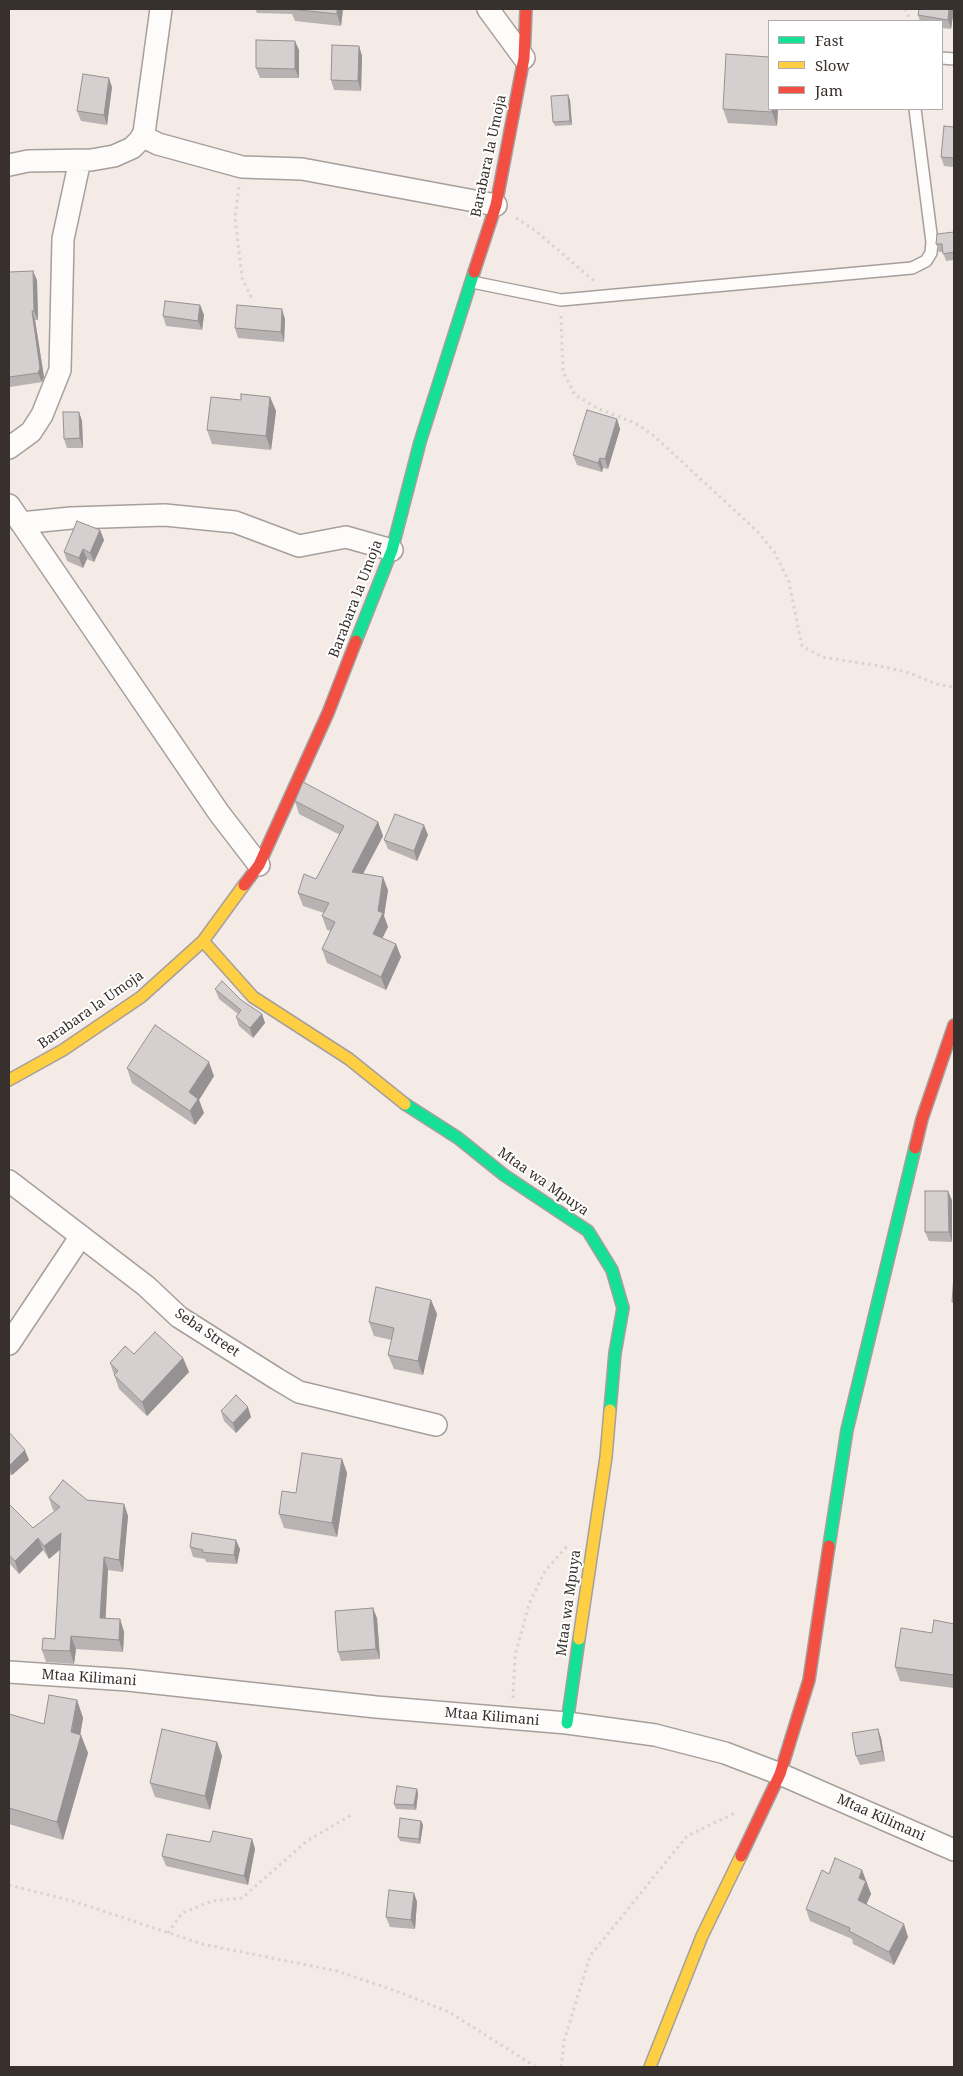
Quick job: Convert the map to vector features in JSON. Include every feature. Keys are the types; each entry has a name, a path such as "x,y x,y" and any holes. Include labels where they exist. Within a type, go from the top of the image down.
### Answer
{"street":[{"path":"9,165 28,161 80,160 114,156 132,148 142,136 161,9"},
{"path":"488,9 524,58"},
{"name":"Barabara la Umoja","path":"9,1080 63,1050 141,997 203,940 259,865 328,713 392,550 420,442 496,205 524,58 526,9"},
{"path":"142,136 158,144 242,166 302,169 496,205"},
{"path":"9,448 31,432 42,415 60,370 63,239 80,160"},
{"path":"9,505 219,813 259,865"},
{"path":"20,523 71,518 164,515 236,522 299,546 346,537 392,550"},
{"name":"Mtaa wa Mpuya","path":"203,940 254,996 349,1059 399,1100 458,1138 504,1175 588,1231 612,1270 623,1308 615,1353 606,1457 567,1723"},
{"path":"650,2067 702,1936 780,1774 809,1680 847,1430 922,1118 954,1025"},
{"name":"Seba Street","path":"9,1181 146,1286 179,1317 299,1392 436,1425"},
{"path":"9,1344 81,1236"},
{"name":"Mtaa Kilimani","path":"9,1672 128,1680 376,1707 567,1723 655,1735 725,1753 780,1774 954,1850"}],"lane":[{"path":"472,282 561,300 612,297 912,268 926,261 932,242 915,110"}],"path":[{"path":"242,166 235,217 242,278 254,301"},
{"path":"496,205 536,231 612,297"},
{"path":"561,300 563,372 568,386 575,395 588,404 635,423 653,435 757,531 775,554 789,582 802,646 822,657 910,673 936,684 954,687"},
{"path":"512,1719 515,1656 529,1604 545,1571 574,1537"},
{"path":"561,2067 564,2042 590,1956 687,1836 736,1812"},
{"path":"168,1933 182,1913 212,1901 242,1898 307,1841 353,1814"},
{"path":"9,1885 76,1902 202,1944 337,1971 396,1991 448,2012 536,2067"}],"building":[{"path":"290,9 337,9 337,14"},
{"path":"919,9 949,9 948,20 918,15"},
{"path":"256,40 295,41 295,69 256,68"},
{"path":"332,45 359,46 358,81 331,80"},
{"path":"726,54 768,57 768,110 772,110 772,112 723,109"},
{"path":"83,74 109,78 104,115 77,111"},
{"path":"568,95 570,121 553,122 551,96"},
{"path":"944,126 954,127 954,158 941,157"},
{"path":"954,232 954,252 943,254 942,244 936,244 937,234"},
{"path":"33,271 34,311 32,311 40,368 38,373 9,377 9,272"},
{"path":"165,301 200,305 198,321 163,316"},
{"path":"237,305 282,309 281,332 235,328"},
{"path":"241,394 270,397 266,436 207,430 211,397 241,400"},
{"path":"587,410 617,419 605,459 600,458 598,463 573,455"},
{"path":"63,412 79,412 80,438 64,439"},
{"path":"77,521 100,530 90,553 83,549 79,558 64,552"},
{"path":"303,782 378,822 352,872 383,877 378,911 383,913 373,934 396,944 381,977 322,949 335,922 322,916 329,903 298,893 304,874 316,879 344,826 295,801"},
{"path":"395,814 424,825 414,851 384,840"},
{"path":"222,981 241,1000 262,1014 250,1028 236,1017 241,1010 215,989"},
{"path":"155,1025 209,1062 189,1092 198,1099 190,1111 127,1068"},
{"path":"925,1191 948,1191 949,1232 925,1232"},
{"path":"954,1276 954,1302 952,1302"},
{"path":"376,1287 431,1300 418,1361 388,1355 394,1328 369,1322"},
{"path":"155,1332 183,1358 142,1402 114,1375 118,1371 110,1363 125,1346 134,1354"},
{"path":"236,1395 248,1407 233,1423 221,1411"},
{"path":"9,1432 25,1450 9,1466"},
{"path":"302,1453 342,1459 332,1523 279,1514 282,1491 296,1493"},
{"path":"63,1480 87,1500 124,1504 119,1560 104,1557 100,1618 120,1619 119,1640 71,1636 70,1651 42,1650 43,1638 55,1639 61,1533 44,1546 38,1538 15,1561 9,1555 9,1504 33,1528 60,1507 49,1498"},
{"path":"192,1533 236,1540 234,1555 202,1552 203,1550 190,1547"},
{"path":"373,1608 376,1649 338,1652 335,1611"},
{"path":"934,1620 954,1624 954,1675 895,1667 901,1628 932,1633"},
{"path":"49,1695 77,1700 71,1732 81,1735 57,1822 9,1808 9,1714 44,1724"},
{"path":"162,1729 217,1742 205,1796 150,1783"},
{"path":"878,1729 882,1751 856,1756 852,1733"},
{"path":"397,1786 417,1789 414,1805 394,1804"},
{"path":"400,1818 421,1821 419,1839 398,1837"},
{"path":"213,1831 252,1839 244,1876 162,1856 167,1834 210,1842"},
{"path":"835,1858 862,1870 859,1878 866,1881 858,1900 904,1924 889,1952 849,1931 850,1928 806,1909 822,1870 829,1874"},
{"path":"389,1890 414,1893 411,1920 386,1917"}],"traffic: fast":[{"path":"356,641 392,550 420,442 474,272"},
{"path":"405,1104 458,1138 504,1175 588,1231 612,1270 623,1308 615,1353 610,1410"},
{"path":"829,1546 847,1430 915,1148"},
{"path":"567,1723 579,1639"}],"traffic: slow":[{"path":"9,1080 63,1050 141,997 203,941 244,885"},
{"path":"203,941 253,997 349,1059 405,1104"},
{"path":"579,1639 606,1457 610,1410"},
{"path":"650,2067 702,1936 741,1856"}],"traffic: jam":[{"path":"474,272 496,205 524,58 526,9"},
{"path":"244,885 259,865 328,713 356,641"},
{"path":"915,1148 922,1119 954,1025"},
{"path":"741,1856 780,1774 809,1680 829,1546"}]}
